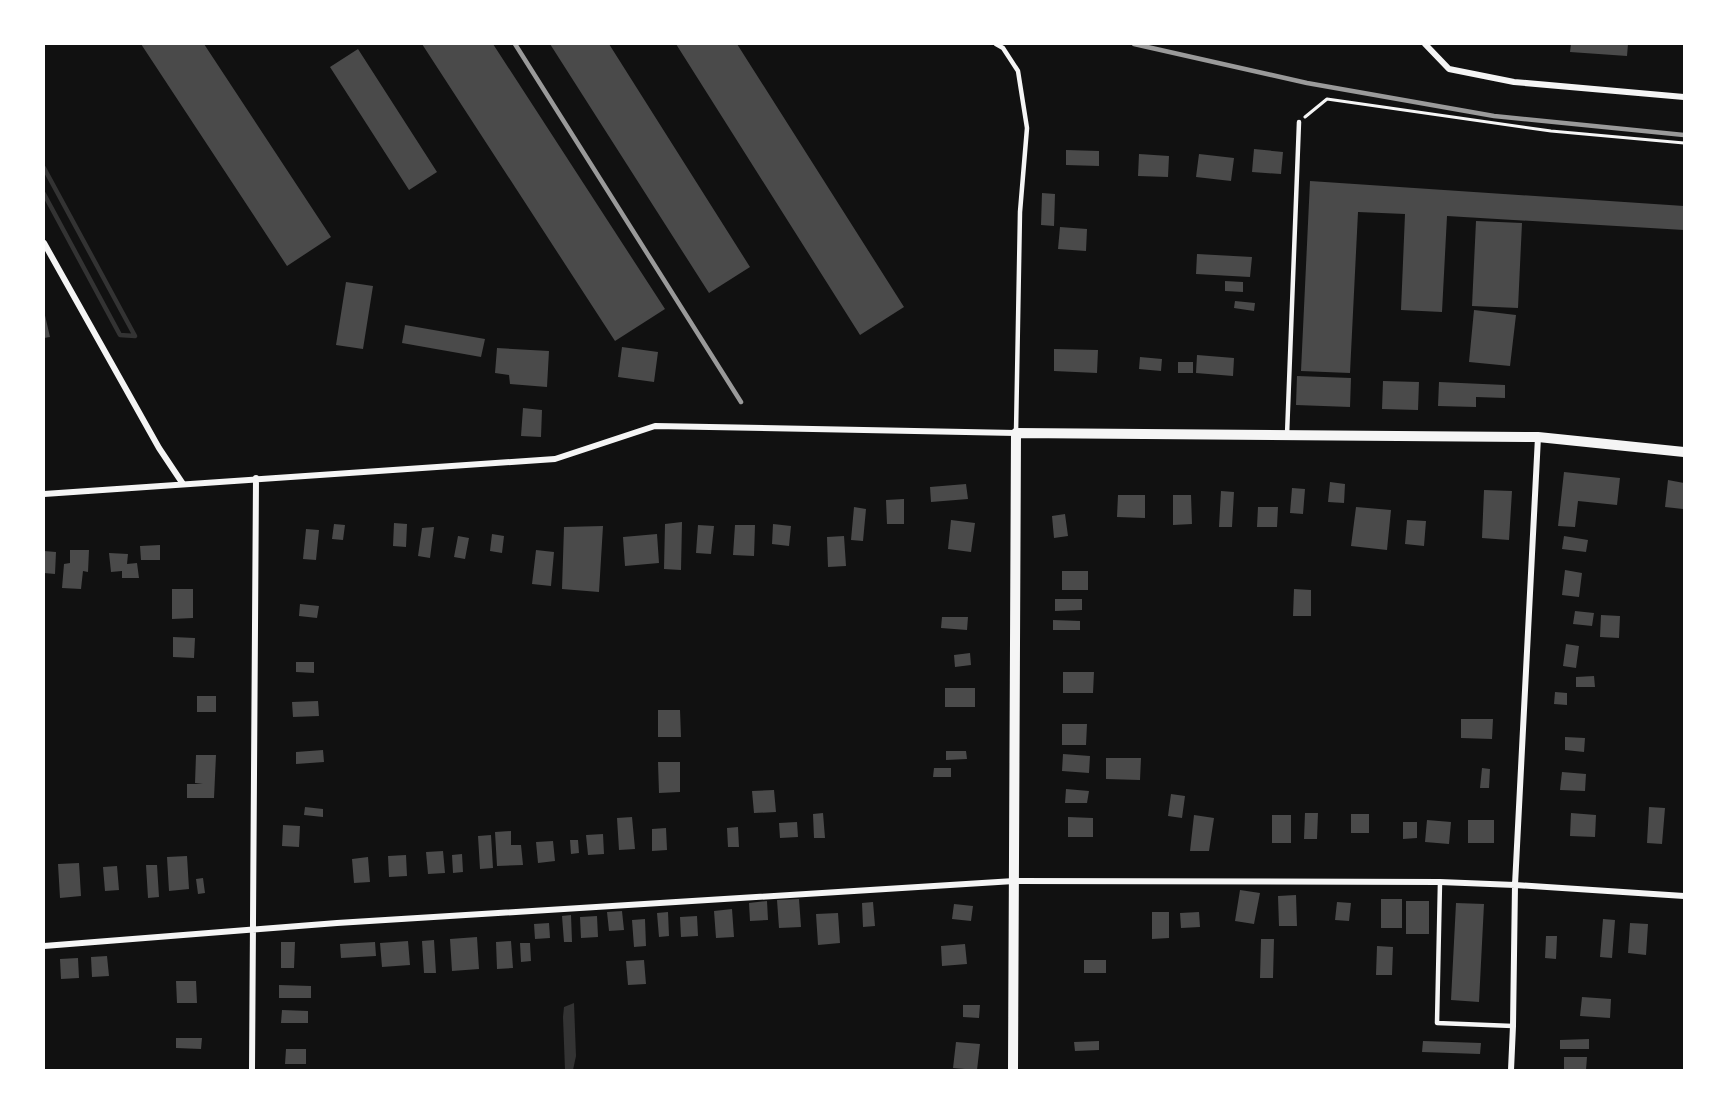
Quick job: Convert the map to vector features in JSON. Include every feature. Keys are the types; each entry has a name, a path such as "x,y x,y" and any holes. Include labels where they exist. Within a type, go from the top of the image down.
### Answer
{"street":[{"path":"1425,44 1449,69 1514,82 1684,97"},
{"path":"44,243 159,448 183,484"},
{"path":"44,494 555,459 655,426 1016,433 1538,437 1684,452"},
{"path":"1013,1071 1016,433"},
{"path":"1511,1071 1515,885 1538,437"},
{"path":"252,1071 256,478"},
{"path":"44,946 337,923 1014,881 1440,882 1684,896"}],"lane":[{"path":"996,44 1003,48 1018,71 1027,128 1020,212 1016,433"},
{"path":"1287,435 1299,122"},
{"path":"1440,882 1437,1023 1513,1026"}],"path":[{"path":"1299,122 1327,99 1551,131 1684,143"}],"shaded area":[{"path":"574,1003 576,1056 573,1070 565,1070 564,1007"}],"building":[{"path":"141,44 204,44 331,237 287,266"},
{"path":"422,44 493,44 665,309 615,341"},
{"path":"550,44 609,44 750,267 709,293"},
{"path":"676,44 737,44 904,307 860,335"},
{"path":"1571,44 1628,44 1627,56 1570,52"},
{"path":"358,49 437,172 409,190 330,67"},
{"path":"1254,149 1283,152 1281,174 1252,172"},
{"path":"1066,150 1099,151 1099,166 1066,165"},
{"path":"1139,154 1169,156 1168,177 1138,176"},
{"path":"1199,154 1234,158 1231,181 1196,177"},
{"path":"1310,181 1684,206 1684,230 1447,216 1442,312 1401,310 1405,214 1358,212 1350,373 1301,371"},
{"path":"1042,193 1055,194 1054,226 1041,225"},
{"path":"1476,221 1522,223 1518,308 1472,306"},
{"path":"1060,227 1087,229 1086,251 1058,249"},
{"path":"1197,254 1252,257 1250,277 1196,274"},
{"path":"1225,281 1243,282 1243,292 1225,291"},
{"path":"346,282 373,286 363,349 336,345"},
{"path":"1235,301 1255,303 1254,311 1234,308"},
{"path":"1474,310 1516,315 1510,366 1469,362"},
{"path":"44,311 50,337 44,338"},
{"path":"405,325 485,339 481,357 402,343"},
{"path":"622,347 658,352 654,382 618,377"},
{"path":"497,348 549,351 547,387 510,384 509,375 495,373"},
{"path":"1054,349 1098,350 1097,373 1054,371"},
{"path":"1197,355 1234,358 1233,376 1196,373"},
{"path":"1140,357 1162,359 1161,371 1139,369"},
{"path":"1178,362 1193,362 1193,373 1178,373"},
{"path":"1297,376 1351,378 1350,407 1296,405"},
{"path":"1383,381 1419,382 1418,410 1382,409"},
{"path":"1439,382 1505,385 1505,398 1476,397 1476,407 1438,406"},
{"path":"523,408 542,410 541,437 521,436"},
{"path":"1564,472 1620,478 1617,505 1578,501 1575,527 1558,526"},
{"path":"1668,480 1684,483 1683,509 1665,507"},
{"path":"1330,482 1345,484 1344,503 1328,502"},
{"path":"966,484 968,499 931,502 930,487"},
{"path":"1292,488 1305,489 1303,514 1290,513"},
{"path":"1484,490 1512,491 1509,540 1482,538"},
{"path":"1221,491 1234,492 1232,527 1219,527"},
{"path":"1118,495 1145,495 1145,518 1117,517"},
{"path":"1173,495 1191,495 1192,524 1173,525"},
{"path":"904,499 904,524 887,524 886,500"},
{"path":"854,507 866,509 863,541 851,540"},
{"path":"1258,507 1278,507 1277,527 1257,527"},
{"path":"1356,507 1391,510 1387,550 1351,546"},
{"path":"1065,514 1068,536 1054,538 1052,516"},
{"path":"951,520 975,523 971,552 948,549"},
{"path":"1407,520 1426,521 1424,546 1405,544"},
{"path":"682,522 681,570 664,569 665,524"},
{"path":"394,523 407,524 406,547 393,546"},
{"path":"334,524 345,525 343,540 332,539"},
{"path":"773,524 791,526 789,546 772,544"},
{"path":"698,525 714,526 711,554 696,553"},
{"path":"735,525 755,525 754,556 733,555"},
{"path":"603,526 599,592 562,589 564,527"},
{"path":"434,527 430,558 418,556 422,528"},
{"path":"306,529 319,530 316,560 303,559"},
{"path":"492,534 504,536 502,553 490,551"},
{"path":"657,534 659,563 625,566 623,537"},
{"path":"458,536 469,538 465,559 454,557"},
{"path":"844,536 846,566 828,567 827,537"},
{"path":"1564,536 1588,540 1586,552 1562,549"},
{"path":"160,545 160,560 141,560 140,546"},
{"path":"70,550 89,550 88,572 83,571 81,589 62,588 64,564 70,563"},
{"path":"536,550 554,552 551,586 532,584"},
{"path":"44,551 56,552 55,574 44,573"},
{"path":"109,553 128,554 127,564 137,563 139,578 122,578 122,571 111,572"},
{"path":"1565,570 1582,573 1579,597 1562,595"},
{"path":"1062,571 1088,571 1088,590 1062,590"},
{"path":"172,589 193,589 193,618 172,619"},
{"path":"1294,589 1311,590 1311,616 1293,616"},
{"path":"1055,599 1082,599 1082,610 1055,611"},
{"path":"300,604 319,606 317,618 299,616"},
{"path":"1575,611 1594,613 1592,626 1573,624"},
{"path":"1601,615 1620,616 1619,638 1600,637"},
{"path":"942,617 968,617 967,630 941,628"},
{"path":"1053,620 1080,621 1080,630 1053,630"},
{"path":"173,637 195,638 194,658 173,657"},
{"path":"1566,644 1579,646 1576,668 1563,666"},
{"path":"970,653 971,665 955,667 954,655"},
{"path":"296,662 314,662 314,673 296,672"},
{"path":"1063,672 1094,672 1093,693 1063,693"},
{"path":"1594,676 1595,687 1576,687 1576,677"},
{"path":"945,688 975,688 975,707 945,707"},
{"path":"1555,692 1567,693 1567,705 1554,704"},
{"path":"197,696 216,696 216,712 197,712"},
{"path":"318,701 319,716 293,717 292,702"},
{"path":"658,710 680,710 681,737 658,737"},
{"path":"1461,719 1493,719 1492,739 1461,738"},
{"path":"1062,724 1087,724 1086,745 1062,745"},
{"path":"1565,737 1585,738 1584,752 1565,750"},
{"path":"323,750 324,762 296,764 296,752"},
{"path":"946,751 966,751 967,759 946,760"},
{"path":"1063,754 1090,756 1089,773 1062,771"},
{"path":"196,755 216,755 214,798 187,798 187,784 203,784 195,783"},
{"path":"1106,758 1141,758 1140,780 1106,779"},
{"path":"658,762 680,762 680,792 659,793"},
{"path":"934,768 951,768 951,777 933,777"},
{"path":"1482,768 1490,769 1489,788 1480,788"},
{"path":"1562,772 1586,774 1585,791 1560,790"},
{"path":"1066,789 1089,791 1087,803 1065,803"},
{"path":"774,790 776,812 754,813 752,791"},
{"path":"1171,794 1185,796 1182,818 1168,816"},
{"path":"305,807 323,809 323,817 304,815"},
{"path":"1649,807 1665,808 1662,844 1647,843"},
{"path":"823,813 825,838 814,838 813,814"},
{"path":"1305,813 1318,813 1317,839 1304,839"},
{"path":"1571,813 1596,815 1595,837 1570,836"},
{"path":"1351,814 1369,814 1369,833 1351,833"},
{"path":"1194,815 1214,818 1209,851 1190,851"},
{"path":"1272,815 1291,815 1291,843 1272,843"},
{"path":"632,817 635,849 619,850 617,818"},
{"path":"1068,817 1093,818 1093,837 1068,837"},
{"path":"1427,820 1451,822 1449,844 1425,842"},
{"path":"1468,820 1494,820 1494,843 1468,843"},
{"path":"797,822 798,837 780,838 779,823"},
{"path":"1403,822 1417,822 1417,838 1403,839"},
{"path":"283,825 300,826 299,847 282,846"},
{"path":"738,827 739,847 728,847 727,828"},
{"path":"666,828 667,850 652,851 652,829"},
{"path":"511,831 511,845 521,845 523,865 497,866 495,832"},
{"path":"603,834 604,854 588,855 586,835"},
{"path":"491,835 493,868 480,869 478,836"},
{"path":"570,840 578,840 579,853 571,854"},
{"path":"553,841 555,861 538,863 536,842"},
{"path":"443,851 445,873 428,874 426,852"},
{"path":"462,854 463,872 453,873 452,855"},
{"path":"406,855 407,876 389,877 388,856"},
{"path":"187,856 189,889 169,891 167,857"},
{"path":"368,857 370,882 354,883 352,859"},
{"path":"79,863 81,896 60,898 58,864"},
{"path":"146,865 157,865 159,897 148,898"},
{"path":"117,866 119,890 105,891 103,867"},
{"path":"203,878 205,893 198,894 196,879"},
{"path":"1240,890 1260,893 1254,924 1235,921"},
{"path":"1296,895 1297,926 1279,926 1278,896"},
{"path":"799,899 801,927 779,928 777,900"},
{"path":"1381,899 1402,899 1402,928 1381,928"},
{"path":"767,901 768,920 750,921 749,903"},
{"path":"1406,901 1429,901 1429,934 1406,934"},
{"path":"873,902 875,926 863,927 862,903"},
{"path":"1337,902 1351,903 1349,921 1335,920"},
{"path":"1456,903 1484,904 1479,1002 1451,1000"},
{"path":"954,904 973,906 971,921 952,919"},
{"path":"732,909 734,937 716,938 714,911"},
{"path":"622,911 624,930 609,931 607,912"},
{"path":"668,912 669,936 659,937 657,913"},
{"path":"1152,912 1169,912 1169,938 1152,939"},
{"path":"1199,912 1200,927 1181,928 1180,913"},
{"path":"838,913 840,943 818,945 816,914"},
{"path":"571,915 572,942 564,942 562,916"},
{"path":"597,916 598,937 581,938 580,917"},
{"path":"697,916 698,936 681,937 680,917"},
{"path":"645,919 646,946 634,947 632,920"},
{"path":"1603,919 1615,920 1612,958 1600,957"},
{"path":"549,923 550,938 535,939 534,924"},
{"path":"1630,923 1648,924 1646,955 1628,953"},
{"path":"1546,936 1557,936 1556,959 1545,958"},
{"path":"477,937 479,969 452,971 450,939"},
{"path":"1261,939 1274,939 1273,978 1260,978"},
{"path":"434,940 436,973 424,973 422,941"},
{"path":"408,941 410,965 382,967 380,943"},
{"path":"511,941 513,968 497,969 496,942"},
{"path":"281,942 295,942 294,968 281,968"},
{"path":"375,942 376,956 341,958 340,944"},
{"path":"520,943 530,943 531,961 521,962"},
{"path":"965,944 967,964 942,966 941,946"},
{"path":"1377,946 1393,947 1392,975 1376,975"},
{"path":"107,956 109,976 92,977 91,957"},
{"path":"78,958 79,978 61,979 60,959"},
{"path":"644,960 646,984 628,985 626,961"},
{"path":"1084,960 1106,960 1106,973 1084,973"},
{"path":"176,981 196,981 197,1003 177,1003"},
{"path":"279,985 311,986 311,998 279,998"},
{"path":"1582,997 1611,999 1610,1018 1580,1016"},
{"path":"963,1005 980,1005 979,1018 963,1017"},
{"path":"282,1010 308,1011 308,1023 281,1023"},
{"path":"176,1038 202,1038 201,1049 176,1048"},
{"path":"1589,1039 1589,1049 1560,1049 1560,1040"},
{"path":"1099,1041 1099,1050 1075,1051 1074,1042"},
{"path":"1423,1041 1481,1043 1480,1054 1422,1052"},
{"path":"956,1042 980,1044 977,1070 953,1068"},
{"path":"286,1049 306,1049 306,1064 285,1064"},
{"path":"1564,1057 1587,1057 1586,1070 1564,1070"}],"waterway":[{"path":"44,168 135,336 120,335 44,194"}],"railway":[{"path":"515,44 741,402"},
{"path":"1134,44 1307,83 1494,116 1684,135"}]}
